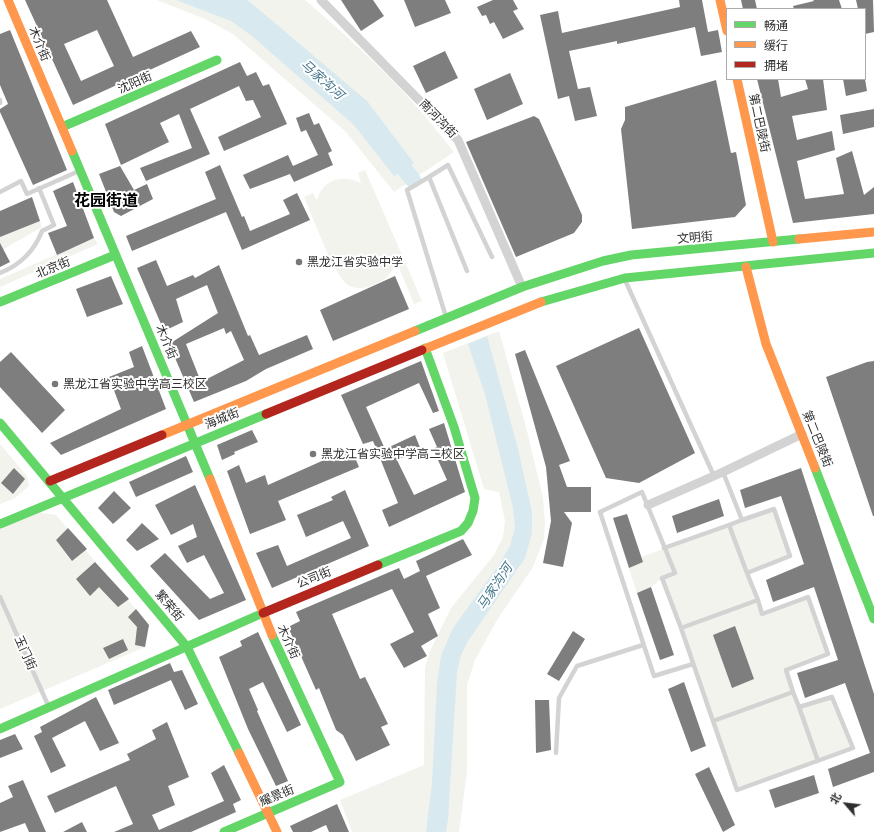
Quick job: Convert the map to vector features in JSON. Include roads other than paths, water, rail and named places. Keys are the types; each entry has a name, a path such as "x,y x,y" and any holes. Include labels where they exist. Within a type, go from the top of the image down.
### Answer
{"street":[{"name":"木介街","path":"8,0 9,11 62,127 196,443 262,613 340,782"},
{"name":"南河沟街","path":"321,0 458,140 522,287"},
{"path":"720,0 726,27"},
{"name":"沈阳街","path":"62,127 217,60"},
{"name":"第二巴陵街","path":"738,80 773,242"},
{"name":"文明街","path":"446,318 522,287 603,261 631,255 874,232"},
{"path":"624,278 874,253"},
{"name":"北京街","path":"0,302 115,255"},
{"name":"第二巴陵街","path":"746,267 766,344 874,619"},
{"name":"海城街","path":"0,524 530,305 624,278"},
{"name":"海城街","path":"50,482 446,318"},
{"name":"公司街","path":"0,729 262,613 461,531 468,523 473,511 475,498 454,427 425,348"},
{"name":"繁荣街","path":"0,423 187,647 277,832"},
{"path":"648,505 723,472 802,434"},
{"name":"耀景街","path":"224,832 340,782"}],"lane":[{"path":"446,318 407,190 448,165 492,257"},
{"path":"0,192 21,181 27,194 80,170"},
{"path":"429,177 467,271"},
{"path":"0,273 16,266 38,243 42,231 54,225 39,188"},
{"path":"624,278 714,476"},
{"path":"723,472 742,520"},
{"path":"694,664 654,676 600,512 642,492 675,573 662,578 694,664 737,790 853,748 832,697 799,707"},
{"path":"664,548 774,509 790,556 747,573"},
{"path":"729,525 762,614 808,597 828,654 786,670 818,760"},
{"name":"玉门街","path":"0,597 50,708"},
{"path":"681,628 758,600"},
{"path":"556,753 559,698 577,666 643,645"},
{"path":"713,721 793,692"}],"water":[{"path":"176,0 246,0 250,2 367,101 414,163 394,176 354,125 252,36 231,21"},
{"path":"487,336 518,449 532,512 532,533 525,558 468,641 461,655 457,672 446,832 426,832 432,783 437,684 441,656 453,628 499,565 510,546 515,528 513,508 485,394 468,344"}],"waterway":[{"name":"马家沟河","path":"391,152 413,180"}],"place":[{"name":"黑龙江省实验中学","path":"299,262"},
{"name":"黑龙江省实验中学高三校区","path":"55,384"},
{"name":"黑龙江省实验中学高二校区","path":"313,454"}],"district":[{"name":"花园街道","path":"106,201"}]}
